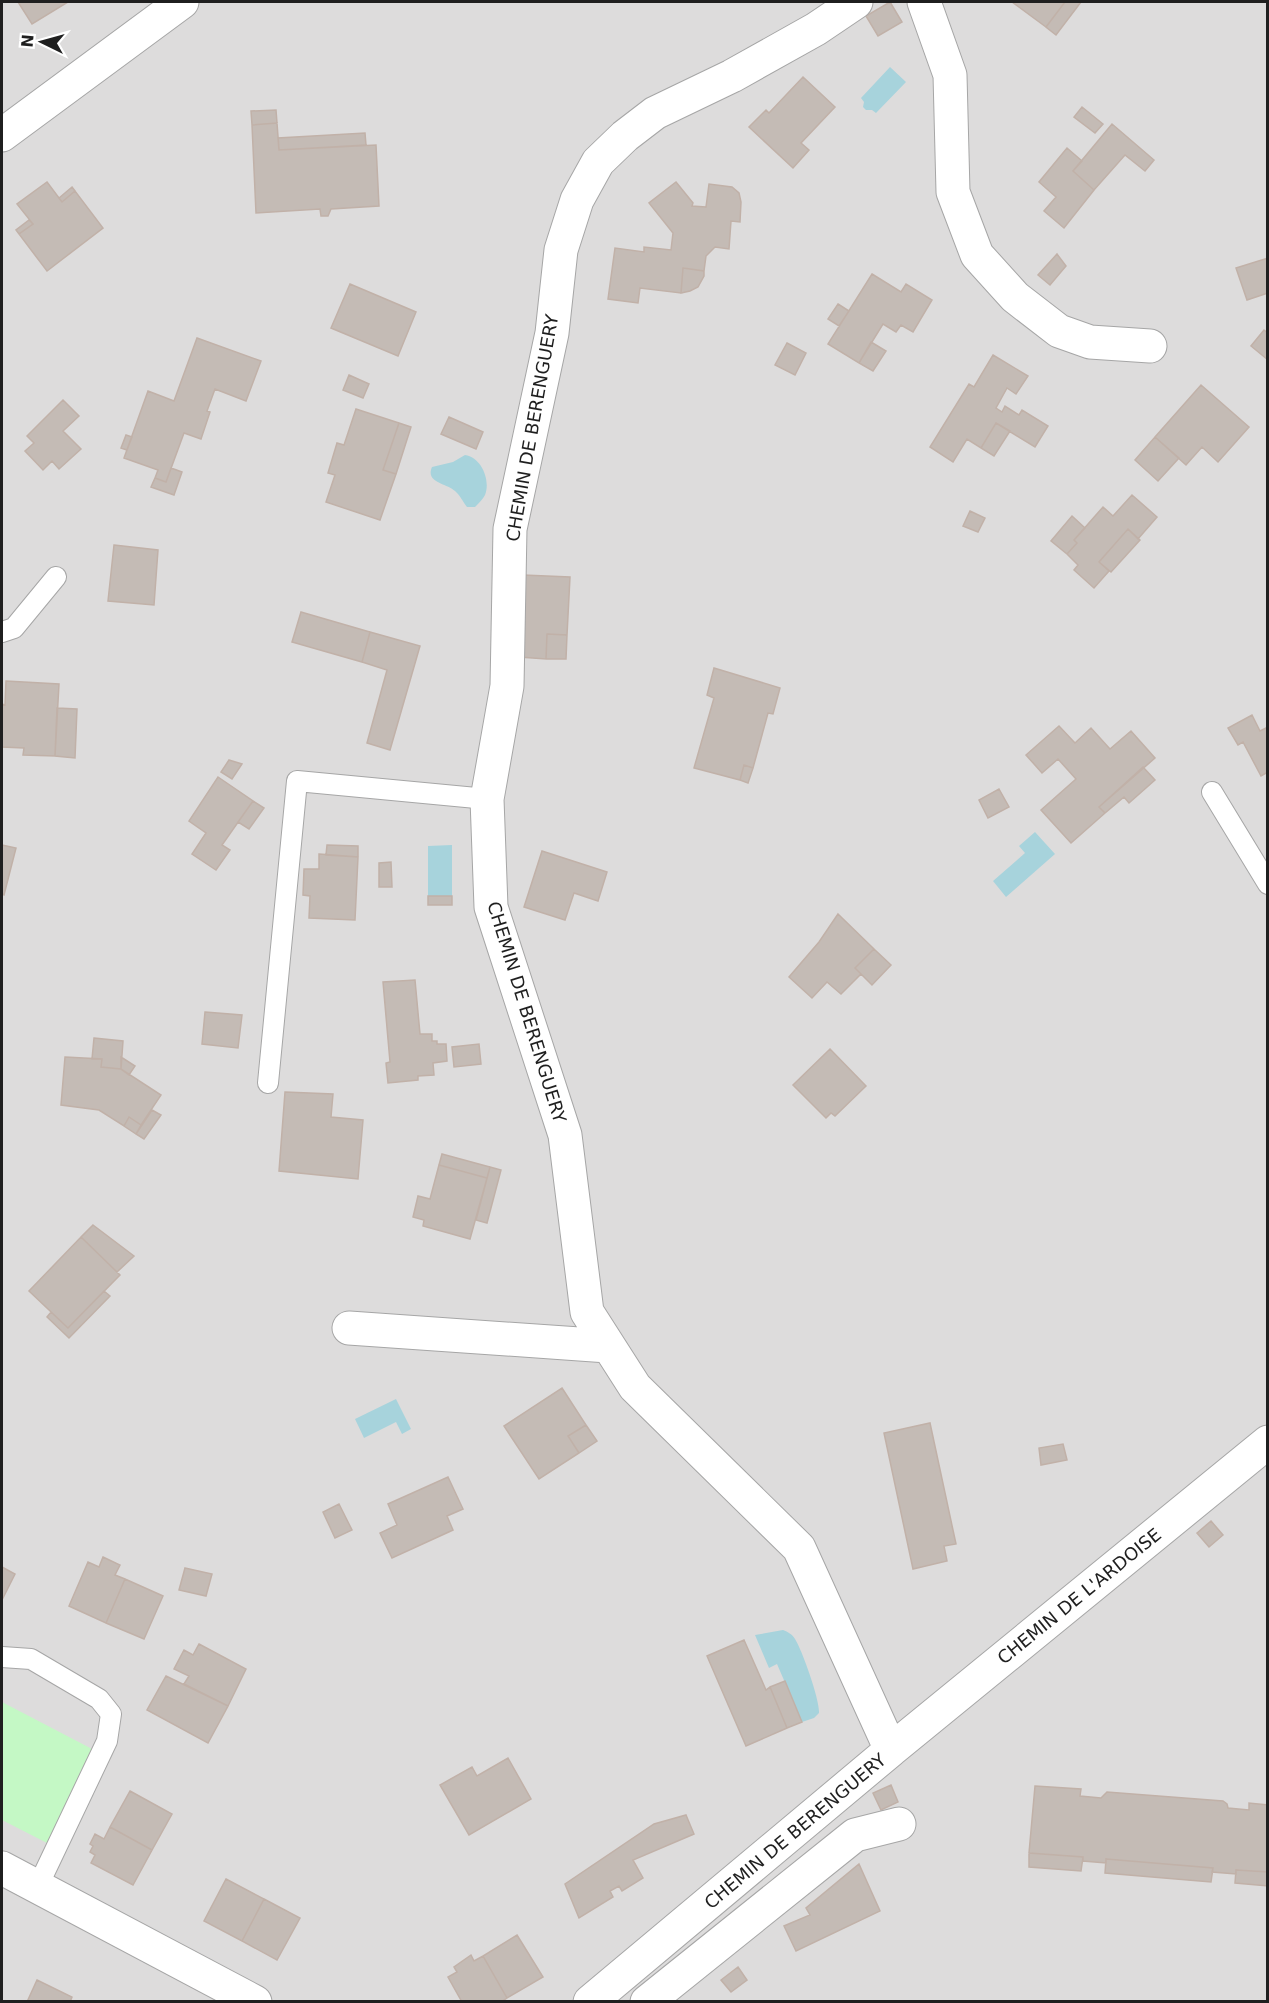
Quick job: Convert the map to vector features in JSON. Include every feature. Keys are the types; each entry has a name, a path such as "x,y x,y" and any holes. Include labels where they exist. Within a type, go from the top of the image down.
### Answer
{"street":[{"path":"2,135 182,2"},
{"name":"CHEMIN DE BERENGUERY","path":"590,2001 891,1750 799,1548 635,1387 587,1312 565,1135 491,907 487,799 507,686 510,529 552,333 561,250 577,200 598,162 624,136 655,113 742,71 816,29 856,2"},
{"path":"924,2 950,75 953,192 977,255 1015,297 1059,331 1090,342 1150,346"},
{"path":"349,1328 608,1346"},
{"name":"CHEMIN DE L'ARDOISE","path":"891,1750 1268,1442"},
{"path":"647,2001 855,1835 898,1824"},
{"path":"2,1868 255,2001"}],"lane":[{"path":"2,632 14,628 56,578"},
{"path":"268,1083 297,781 487,799"},
{"path":"1212,792 1268,884"},
{"path":"2,1657 31,1659 99,1699 111,1714 107,1741 38,1886"}],"shaded area":[{"path":"2,2 1267,2 1267,2001 2,2001"}],"green space":[{"path":"2,1702 94,1750 47,1843 2,1820"}],"water":[{"path":"890,67 906,82 876,113 866,110 861,98"},
{"path":"465,455 476,460 486,476 485,495 475,507 467,507 451,488 434,480 431,472 432,467 453,462"},
{"path":"1035,832 1055,854 1006,897 993,881 1025,853 1019,846"},
{"path":"452,845 452,896 428,896 428,846"},
{"path":"396,1399 411,1429 402,1434 396,1422 364,1438 355,1419"},
{"path":"783,1630 793,1636 798,1645 817,1697 819,1713 814,1718 802,1722 777,1664 769,1668 755,1635"}],"building":[{"path":"18,2 68,2 32,24"},
{"path":"890,2 902,22 878,36 866,16"},
{"path":"1012,2 1065,2 1046,27"},
{"path":"1065,2 1081,2 1056,35 1046,27"},
{"path":"803,77 835,107 801,143 809,150 793,168 749,127 766,110 769,113"},
{"path":"1082,107 1103,124 1095,133 1074,117"},
{"path":"276,110 277,123 252,125 251,111"},
{"path":"277,123 279,150 376,145 379,206 331,209 328,216 321,216 320,209 256,213 252,125"},
{"path":"1112,124 1154,160 1145,171 1125,155 1094,190 1073,171"},
{"path":"365,133 366,145 279,150 278,138"},
{"path":"1067,148 1082,161 1073,171 1094,190 1064,228 1044,211 1056,197 1039,182"},
{"path":"47,182 62,202 75,191 103,228 47,271 19,234 33,224 17,204"},
{"path":"676,182 693,203 692,206 706,207 709,184 732,187 739,193 740,222 731,221 729,249 715,247 706,256 704,271 683,268 681,293 640,288 638,303 608,299 615,248 644,252 644,247 671,250 673,233 649,203"},
{"path":"72,187 75,191 62,202 59,198"},
{"path":"29,220 33,224 19,234 16,230"},
{"path":"1057,254 1066,266 1050,285 1038,275"},
{"path":"1268,258 1268,293 1247,300 1236,268"},
{"path":"683,268 704,271 704,276 698,287 681,293"},
{"path":"872,274 901,292 906,284 932,300 913,332 901,325 896,332 883,324 859,363 828,344"},
{"path":"350,284 416,312 398,356 331,328"},
{"path":"838,304 849,311 839,326 828,319"},
{"path":"1264,330 1268,333 1268,360 1251,346"},
{"path":"197,338 261,361 246,401 215,389 201,439 184,433 166,482 155,478 158,470 124,458 148,391 174,401"},
{"path":"871,342 886,351 873,371 859,363"},
{"path":"787,343 806,353 795,375 775,365"},
{"path":"993,355 1028,376 1016,394 1007,388 996,408 1002,412 1005,406 1019,415 1022,410 1048,426 1035,447 996,423 981,448 967,439 953,462 930,447 969,384 974,387"},
{"path":"349,375 369,384 363,398 343,390"},
{"path":"1201,385 1249,427 1218,462 1202,447 1186,465 1155,437"},
{"path":"63,400 79,416 63,431 81,449 59,469 52,461 43,470 25,451 34,443 27,436"},
{"path":"356,409 399,423 383,470 396,474 380,520 326,502 335,475 328,473 337,443 344,445"},
{"path":"449,417 483,432 476,449 441,434"},
{"path":"399,423 411,427 396,474 383,470"},
{"path":"996,423 1010,431 994,456 981,448"},
{"path":"126,435 132,437 127,450 121,448"},
{"path":"1155,437 1179,458 1158,481 1135,460"},
{"path":"171,468 182,472 174,495 151,487 155,478 166,482"},
{"path":"1132,495 1157,517 1138,539 1128,529 1099,562 1109,571 1094,588 1074,570 1078,565 1067,554 1077,543 1074,540 1103,507 1113,516"},
{"path":"970,511 985,518 978,532 963,526"},
{"path":"1072,516 1085,528 1074,540 1077,543 1067,554 1051,541"},
{"path":"1128,529 1140,540 1111,572 1099,562"},
{"path":"114,545 158,550 154,605 108,601"},
{"path":"523,575 570,577 567,635 547,634 546,659 519,657"},
{"path":"301,612 370,632 362,662 292,642"},
{"path":"370,632 420,646 390,750 367,743 387,670 362,662"},
{"path":"547,634 567,635 566,659 546,659"},
{"path":"714,668 780,688 773,714 768,713 753,768 744,765 740,780 694,768 714,698 707,695"},
{"path":"6,681 59,684 55,756 23,755 24,748 2,747 2,704 5,705"},
{"path":"57,708 77,709 75,758 55,756"},
{"path":"1252,715 1260,731 1268,727 1268,772 1261,776 1243,742 1238,745 1228,728"},
{"path":"1059,726 1075,743 1091,728 1110,749 1131,731 1155,758 1099,807 1105,813 1071,843 1041,810 1076,779 1058,759 1042,773 1026,755"},
{"path":"229,760 242,764 232,779 221,772"},
{"path":"744,765 753,768 748,783 740,780"},
{"path":"1143,767 1155,780 1129,803 1124,797 1105,813 1099,807"},
{"path":"218,777 253,801 222,845 230,850 216,870 192,854 206,833 189,821"},
{"path":"999,789 1009,807 988,818 979,800"},
{"path":"253,801 264,808 249,829 238,822"},
{"path":"2,845 16,848 4,895 2,894"},
{"path":"327,845 358,846 358,857 326,855"},
{"path":"542,851 607,872 598,901 574,893 565,920 524,907"},
{"path":"319,854 358,857 355,920 309,918 310,896 303,895 304,869 319,869"},
{"path":"391,862 392,887 379,887 379,863"},
{"path":"428,896 452,896 452,905 428,905"},
{"path":"838,914 874,949 855,968 861,974 841,994 827,982 812,998 789,977 819,942"},
{"path":"874,949 891,965 872,985 855,968"},
{"path":"415,980 420,1034 432,1034 432,1041 437,1041 437,1044 446,1044 447,1061 433,1063 434,1075 418,1076 418,1080 388,1083 386,1063 390,1062 383,982"},
{"path":"205,1012 242,1015 238,1048 202,1044"},
{"path":"94,1038 123,1041 121,1069 101,1067 102,1059 92,1059"},
{"path":"479,1044 481,1064 454,1067 452,1047"},
{"path":"830,1049 866,1086 835,1116 831,1113 826,1118 793,1085"},
{"path":"65,1057 102,1059 101,1067 121,1069 161,1095 141,1125 129,1117 124,1126 99,1110 61,1105"},
{"path":"121,1057 135,1066 129,1075 121,1069"},
{"path":"285,1092 333,1094 331,1117 363,1120 358,1179 279,1171"},
{"path":"152,1110 161,1115 144,1139 136,1134"},
{"path":"129,1117 141,1125 136,1134 124,1126"},
{"path":"442,1154 490,1167 487,1178 439,1165"},
{"path":"439,1165 487,1178 470,1239 423,1226 424,1220 413,1217 418,1196 430,1199"},
{"path":"490,1167 501,1170 487,1223 476,1220"},
{"path":"93,1225 134,1256 117,1272 81,1237"},
{"path":"81,1237 120,1275 68,1328 29,1291"},
{"path":"104,1291 110,1296 69,1338 47,1317 51,1312 68,1328"},
{"path":"562,1388 586,1425 568,1436 579,1453 539,1479 504,1426"},
{"path":"930,1423 956,1544 944,1546 947,1561 913,1569 884,1433"},
{"path":"586,1425 597,1441 579,1453 568,1436"},
{"path":"1063,1444 1067,1460 1041,1465 1039,1448"},
{"path":"448,1477 463,1509 447,1516 453,1530 392,1558 380,1533 397,1525 388,1504"},
{"path":"339,1504 352,1530 335,1538 323,1512"},
{"path":"1211,1521 1223,1535 1209,1547 1197,1533"},
{"path":"103,1557 120,1565 115,1575 125,1579 106,1623 69,1606 88,1562 99,1567"},
{"path":"2,1567 15,1574 2,1600"},
{"path":"185,1568 212,1574 206,1596 179,1590"},
{"path":"125,1579 163,1596 144,1639 106,1623"},
{"path":"744,1640 766,1690 770,1687 787,1728 746,1746 707,1656"},
{"path":"199,1644 246,1669 228,1706 184,1684 189,1676 174,1669 184,1650 193,1655"},
{"path":"166,1676 228,1706 208,1743 147,1710"},
{"path":"785,1681 802,1722 787,1728 770,1687"},
{"path":"508,1758 531,1799 469,1835 440,1785 472,1767 477,1776"},
{"path":"891,1785 898,1802 881,1810 873,1793"},
{"path":"1035,1786 1081,1789 1080,1796 1101,1798 1107,1792 1223,1801 1228,1808 1249,1810 1249,1803 1268,1805 1268,1872 1236,1870 1236,1874 1212,1872 1213,1868 1106,1859 1106,1863 1083,1861 1083,1857 1029,1853"},
{"path":"130,1791 172,1814 152,1850 110,1827"},
{"path":"686,1815 694,1834 633,1860 643,1878 622,1891 619,1886 610,1891 613,1897 579,1918 565,1884 654,1824"},
{"path":"110,1827 152,1850 133,1885 91,1863 95,1855 90,1852 93,1846 90,1844 95,1834 104,1839"},
{"path":"1029,1853 1083,1857 1081,1871 1029,1867"},
{"path":"1106,1859 1213,1868 1211,1882 1105,1873"},
{"path":"859,1864 880,1911 796,1951 784,1926 810,1915 806,1908"},
{"path":"1236,1870 1268,1872 1268,1886 1235,1883"},
{"path":"226,1879 264,1899 242,1941 204,1921"},
{"path":"264,1899 300,1918 277,1960 242,1941"},
{"path":"517,1935 543,1977 507,1998 483,1956"},
{"path":"471,1955 474,1961 483,1956 507,1998 501,2002 462,2002 448,1977 457,1972 454,1967"},
{"path":"738,1967 747,1980 731,1992 721,1980"},
{"path":"37,1980 72,1997 70,2002 27,2002"}]}
